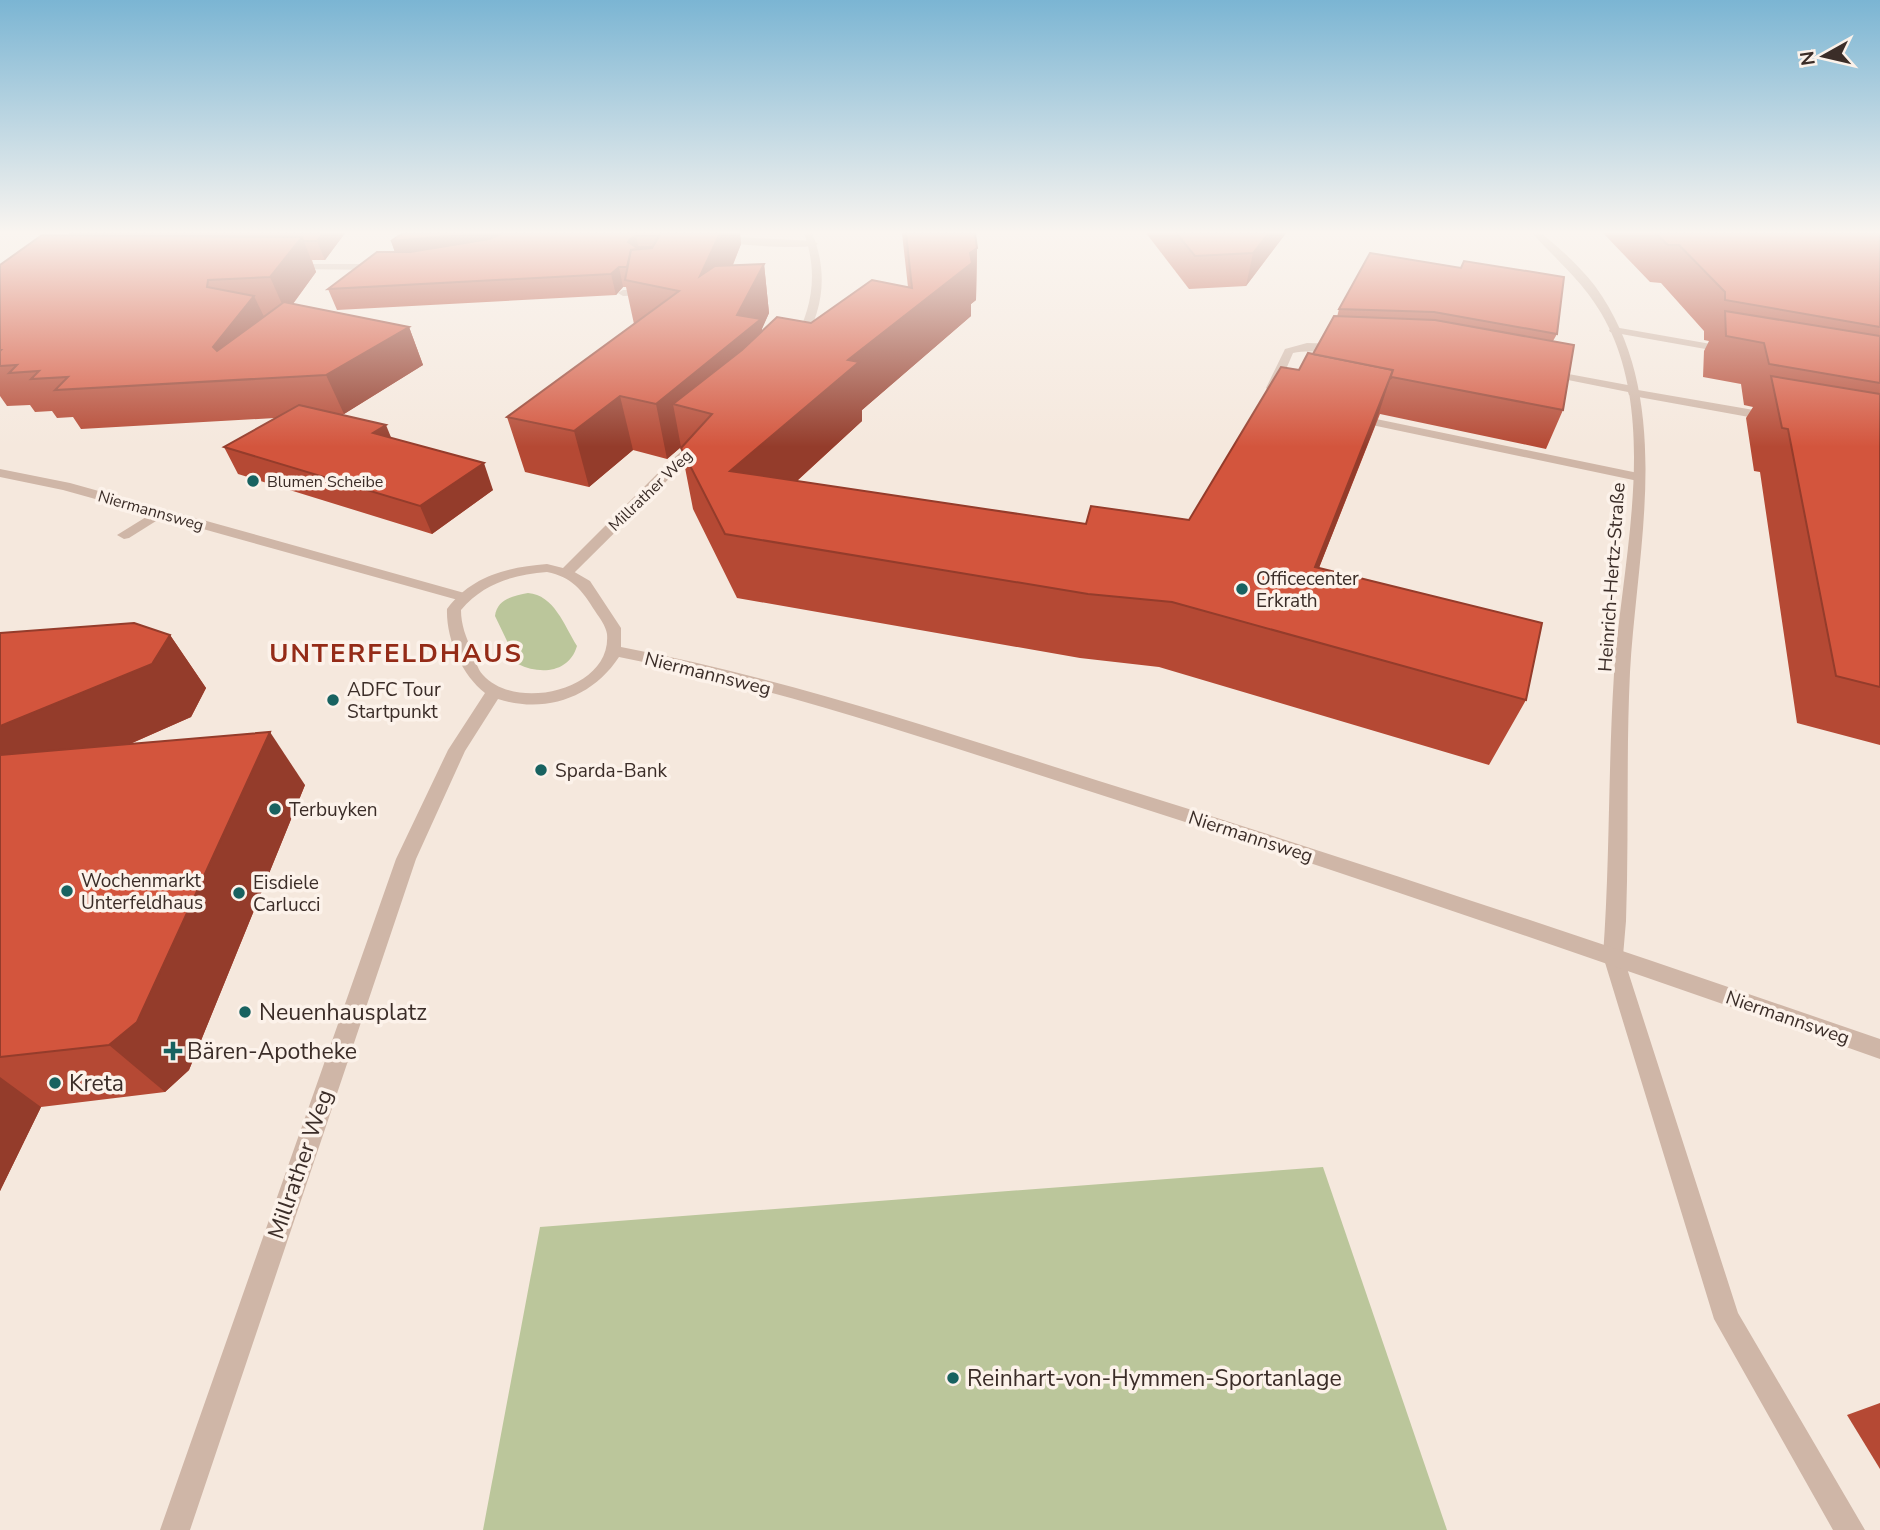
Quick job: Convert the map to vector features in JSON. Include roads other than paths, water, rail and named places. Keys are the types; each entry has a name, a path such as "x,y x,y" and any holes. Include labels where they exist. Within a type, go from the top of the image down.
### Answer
{"street":[{"path":"792,352 807,329 815,304"},
{"name":"Heinrich-Hertz-Straße","path":"1600,304 1614,330 1633,391 1639,455 1622,673 1618,903 1613,956"},
{"path":"1614,330 1747,353"},
{"path":"1266,400 1289,351 1307,346 1347,347"},
{"path":"1528,369 1789,420"},
{"path":"1333,414 1638,477"},
{"name":"Millrather Weg","path":"568,571 672,466 711,433"},
{"name":"Niermannsweg","path":"0,472 35,478 463,597"},
{"path":"124,535 159,513"},
{"path":"547,568 568,571 584,582 615,632 614,651 601,673 581,687 555,698 523,699 494,692 477,679 453,623 454,609 463,597 479,585 504,574 547,568"},
{"name":"Niermannsweg","path":"614,651 687,664 867,714 1164,807 1613,956 1880,1049"},
{"name":"Millrather Weg","path":"175,1530 406,859 457,750 494,692"},
{"path":"1613,956 1727,1320 1850,1530"}],"place":[{"name":"Blumen Scheibe","path":"253,481"},
{"name":"Officecenter Erkrath","path":"1242,589"},
{"name":"ADFC Tour Startpunkt","path":"333,700"},
{"name":"Sparda-Bank","path":"541,770"},
{"name":"Terbuyken","path":"275,809"},
{"name":"Wochenmarkt Unterfeldhaus","path":"67,891"},
{"name":"Eisdiele Carlucci","path":"239,893"},
{"name":"Neuenhausplatz","path":"245,1012"},
{"name":"Bären-Apotheke","path":"173,1051"},
{"name":"Kreta","path":"55,1083"},
{"name":"Reinhart-von-Hymmen-Sportanlage","path":"953,1378"}],"district":[{"name":"UNTERFELDHAUS","path":"396,653"}]}
